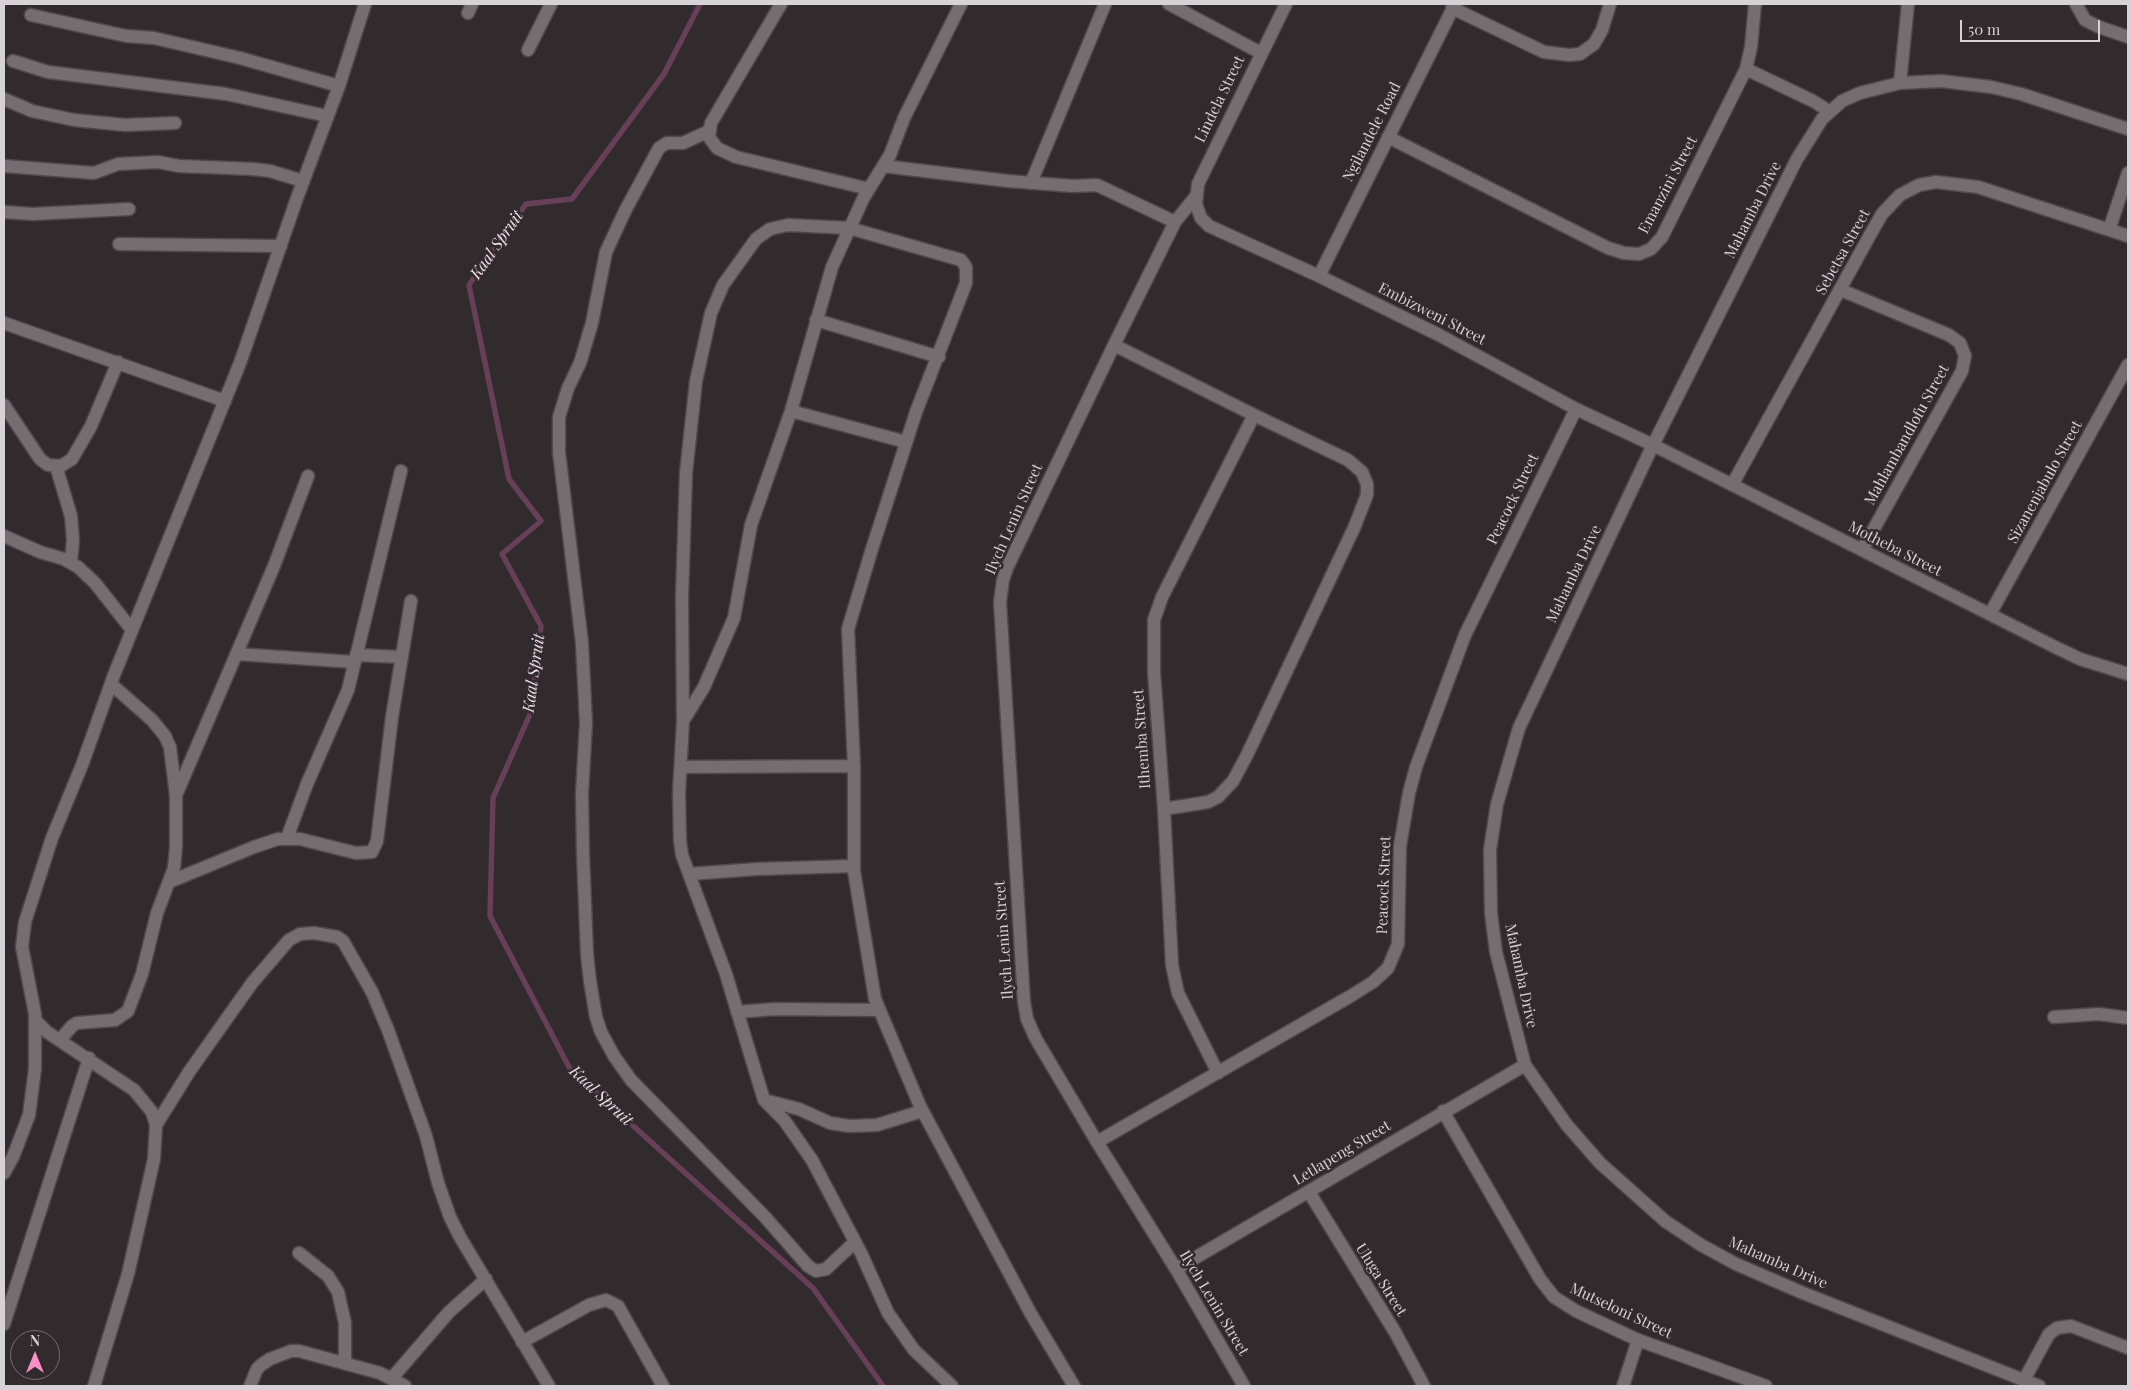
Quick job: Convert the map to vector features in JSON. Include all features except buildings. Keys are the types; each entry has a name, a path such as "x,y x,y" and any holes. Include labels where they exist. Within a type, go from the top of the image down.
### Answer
{"street":[{"path":"4,1173 25,1128 31,1107 35,1070 35,1020 22,947 25,922 52,838 82,765 111,684 225,401 303,181 339,86 365,4"},
{"path":"528,50 551,4"},
{"path":"781,4 711,123 709,137 717,148 736,157 869,189"},
{"path":"683,721 704,687 734,618 751,525 791,411 832,267 869,189 890,155 908,109 962,4"},
{"path":"1030,183 1105,4"},
{"path":"1169,4 1262,53"},
{"name":"Lindela Street","path":"1198,212 1196,196 1204,169 1286,4"},
{"path":"1454,6 1544,52 1569,56 1580,54 1594,44 1602,30 1610,4"},
{"name":"Emanzini Street","path":"1388,137 1608,248 1624,254 1639,254 1651,249 1662,237 1746,70 1751,47 1755,4"},
{"path":"1900,82 1908,4"},
{"path":"2076,4 2085,20 2128,37"},
{"name":"Ngilandele Road","path":"1319,276 1454,6"},
{"path":"32,15 126,36 154,38 240,58 339,86"},
{"path":"13,61 56,73 226,94 327,116"},
{"path":"1746,70 1813,100 1829,111"},
{"name":"Mahamba Drive","path":"2039,1386 1759,1275 1700,1246 1665,1221 1600,1163 1566,1124 1525,1065 1498,959 1491,914 1489,859 1497,804 1519,728 1653,445 1797,159 1818,124 1829,111 1842,101 1860,93 1900,82 1941,81 1991,86 2128,129"},
{"path":"4,99 32,111 74,120 125,125 175,123"},
{"path":"709,131 683,143 667,143 658,148 624,211 606,252 592,323 580,363 568,388 559,417 559,452 582,643 586,723 582,793 583,854 587,954 590,981 596,1017 601,1032 614,1056 631,1080 765,1216 808,1266 816,1271 826,1269 855,1242"},
{"path":"4,166 94,173 118,164 158,162 179,166 260,170 303,181"},
{"path":"883,166 1030,183 1073,186 1096,185 1175,222"},
{"path":"2109,230 2128,173"},
{"name":"Sebetsa Street","path":"1732,485 1882,214 1900,195 1919,185 1936,182 1978,187 2128,236"},
{"name":"Ilych Lenin Street","path":"1196,196 1175,222 1114,345 1007,568 1000,602 1026,1014 1036,1039 1176,1269 1244,1386"},
{"path":"4,212 33,214 129,209"},
{"name":"Embizweni Street","path":"1198,212 1204,222 1219,232 1319,276 1439,335 1576,409 1653,445"},
{"path":"952,1386 914,1350 901,1333 882,1303 855,1242 812,1160 784,1120 764,1100 726,974 682,855 680,841 683,721 681,640 685,492 696,388 711,313 723,285 751,246 765,232 778,226 849,228 953,257 963,263 966,271 966,283 939,357 916,412 848,629 854,766 854,866 872,987 879,1010 922,1110 1030,1314 1074,1386"},
{"path":"119,244 281,246"},
{"name":"Mahlambandlofu Street","path":"1841,290 1950,335 1960,343 1965,356 1962,371 1862,550"},
{"path":"816,320 939,357"},
{"path":"4,323 225,401"},
{"path":"1114,345 1254,416 1353,463 1364,476 1367,495 1350,537 1233,781 1218,797 1208,802 1164,809"},
{"path":"4,405 38,456 48,464 56,466 69,462 79,449 91,426 118,362"},
{"name":"Sizanenjabulo Street","path":"1990,614 2128,365"},
{"name":"Peacock Street","path":"1097,1142 1373,982 1382,975 1393,959 1398,937 1400,846 1409,794 1416,767 1465,635 1576,409"},
{"path":"791,411 906,442"},
{"name":"Ithemba Street","path":"1218,1073 1178,993 1174,979 1154,672 1155,614 1254,416"},
{"name":"Motheba Street","path":"1653,445 2080,659 2127,672"},
{"path":"56,466 71,516 73,540 71,562"},
{"path":"287,838 307,784 348,690 401,471"},
{"path":"176,796 237,654 308,476"},
{"path":"4,536 71,562 87,575 132,630"},
{"path":"169,882 261,844 287,838 331,845 356,852 368,853 375,848 411,601"},
{"path":"237,654 355,658 402,657"},
{"path":"60,1040 72,1026 115,1020 128,1011 142,974 157,912 174,868 176,796 172,752 165,736 136,704 111,684"},
{"path":"681,767 854,766"},
{"path":"690,874 757,869 854,866"},
{"path":"156,1124 189,1072 252,983 289,940 305,933 337,937 343,941 350,952 385,1022 426,1136 447,1210 460,1237 549,1386"},
{"path":"737,1012 775,1009 879,1010"},
{"path":"2054,1017 2099,1014 2128,1018"},
{"path":"35,1020 47,1032 89,1058 134,1090 152,1112 156,1124 154,1159 128,1274 94,1386"},
{"path":"4,1324 89,1058"},
{"name":"Letlapeng Street","path":"1176,1269 1525,1065"},
{"path":"764,1100 799,1109 830,1123 849,1126 877,1125 922,1110"},
{"name":"Mutseloni Street","path":"1443,1112 1549,1293 1576,1311 1638,1340 1766,1386"},
{"name":"Uluga Street","path":"1309,1192 1395,1332 1424,1386"},
{"path":"299,1253 328,1276 338,1292 345,1322 345,1363"},
{"path":"392,1378 449,1312 486,1279"},
{"path":"522,1342 589,1305 606,1300 613,1302 618,1306 663,1386"},
{"path":"2024,1380 2049,1334 2057,1328 2071,1326 2128,1348"},
{"path":"1624,1386 1638,1340"},
{"path":"250,1386 257,1369 261,1365 290,1351 299,1351 345,1363 392,1378 404,1386"}],"waterway":[{"name":"Kaal Spruit","path":"700,4 664,74 572,199 526,204 469,285 509,479 541,521 502,554 541,626 531,712 493,798 490,916 570,1069 813,1288 883,1386"}]}
